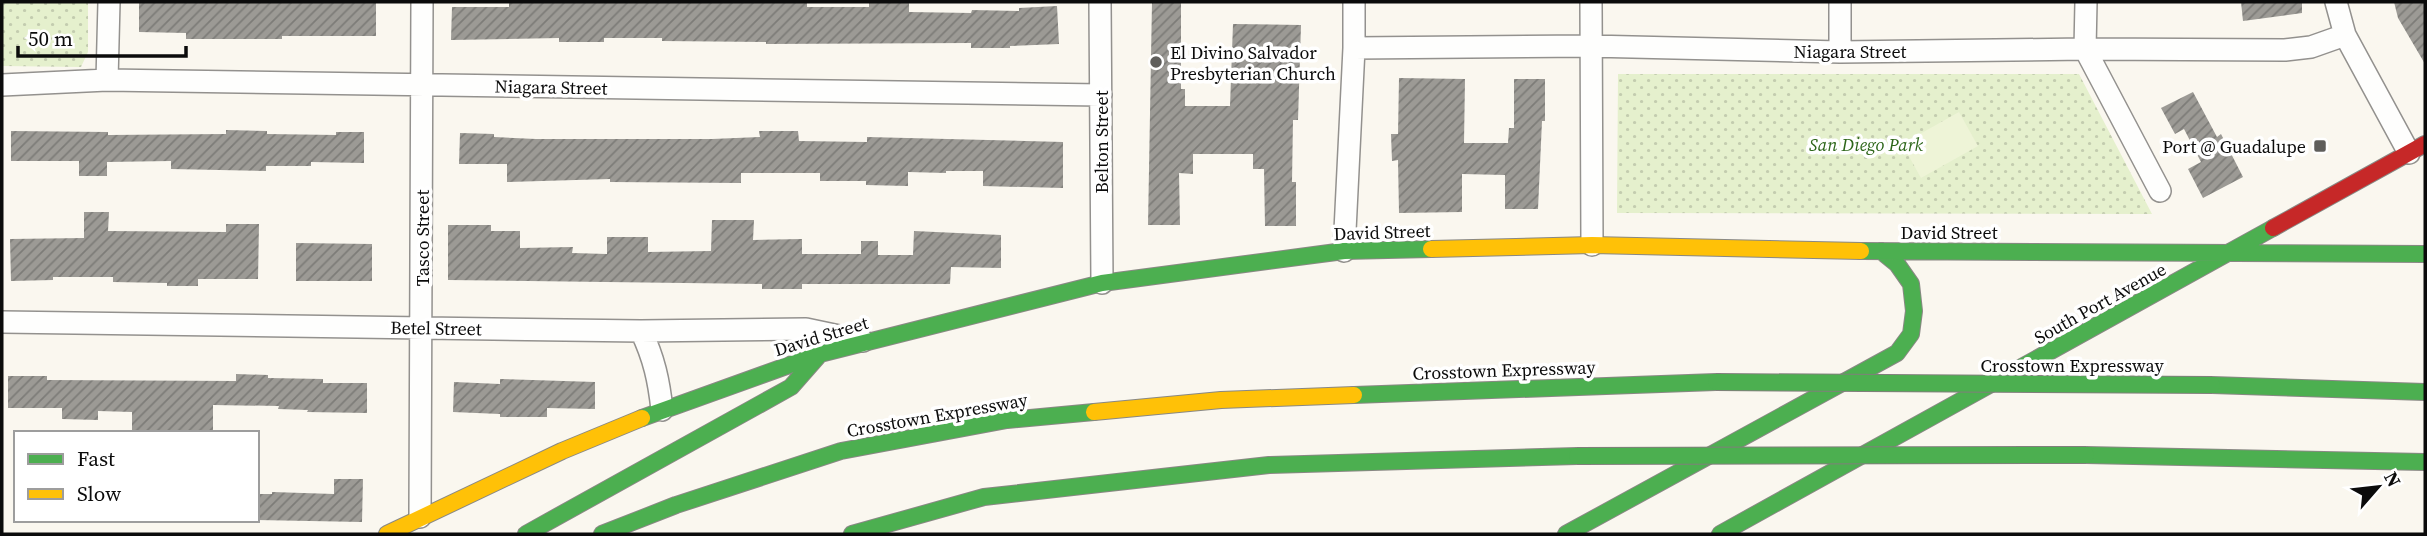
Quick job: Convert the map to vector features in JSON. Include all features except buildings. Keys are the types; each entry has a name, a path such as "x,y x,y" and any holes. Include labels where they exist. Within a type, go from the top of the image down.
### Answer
{"main road":[{"name":"South Port Avenue","path":"1720,534 2417,149"},
{"name":"David Street","path":"387,534 562,451 662,411 820,354 1102,283 1344,251 1592,245 1881,251 2425,254"},
{"path":"1566,534 1897,353 1911,334 1914,311 1910,284 1897,264 1881,251"},
{"path":"526,534 791,387 820,354"},
{"name":"Crosstown Expressway","path":"602,534 676,505 841,451 1007,420 1221,400 1716,382 2212,385 2425,392"},
{"path":"852,534 984,497 1269,465 1577,456 2086,455 2425,462"}],"street":[{"path":"107,80 109,2"},
{"name":"Tasco Street","path":"420,517 422,2"},
{"name":"Belton Street","path":"1101,2 1102,283"},
{"path":"1344,251 1354,2"},
{"path":"1591,2 1592,245"},
{"path":"1840,2 1840,52"},
{"path":"2086,2 2085,49 2160,191"},
{"path":"2336,2 2344,35 2417,149"},
{"name":"Niagara Street","path":"1354,48 1590,46 1840,52 2284,50 2311,47 2344,35"},
{"name":"Niagara Street","path":"2,85 107,80 1101,94"},
{"name":"Betel Street","path":"2,322 641,331 806,329 868,342"},
{"path":"641,331 652,353 662,411"}],"green space":[{"path":"2,2 88,2 88,52 81,67 2,66"},
{"name":"San Diego Park","path":"1618,74 2079,74 2152,214 1617,213"},
{"path":"1959,112 1978,146 1921,178 1902,144"}],"traffic: fast":[{"path":"1720,534 2273,228"},
{"path":"642,418 820,354 1102,283 1344,251 1431,249"},
{"path":"1861,251 2425,254"},
{"path":"1566,534 1897,353 1911,334 1914,311 1911,284 1897,264 1881,251"},
{"path":"526,534 791,387 820,354"},
{"path":"1354,395 1716,382"},
{"path":"1716,382 2212,385"},
{"path":"2212,385 2425,392"},
{"path":"602,534 676,505 841,451 1007,420 1094,412"},
{"path":"2086,455 2425,462"},
{"path":"1577,456 2086,455"},
{"path":"852,534 984,497 1269,465 1577,456"}],"traffic: slow":[{"path":"1431,249 1592,245 1861,251"},
{"path":"1094,412 1221,400 1354,395"},
{"path":"387,534 562,451 642,418"}],"traffic: jam":[{"path":"2273,228 2425,144"}],"place":[{"name":"El Divino Salvador Presbyterian Church","path":"1156,62"},
{"name":"Port @ Guadalupe","path":"2320,146"}]}
